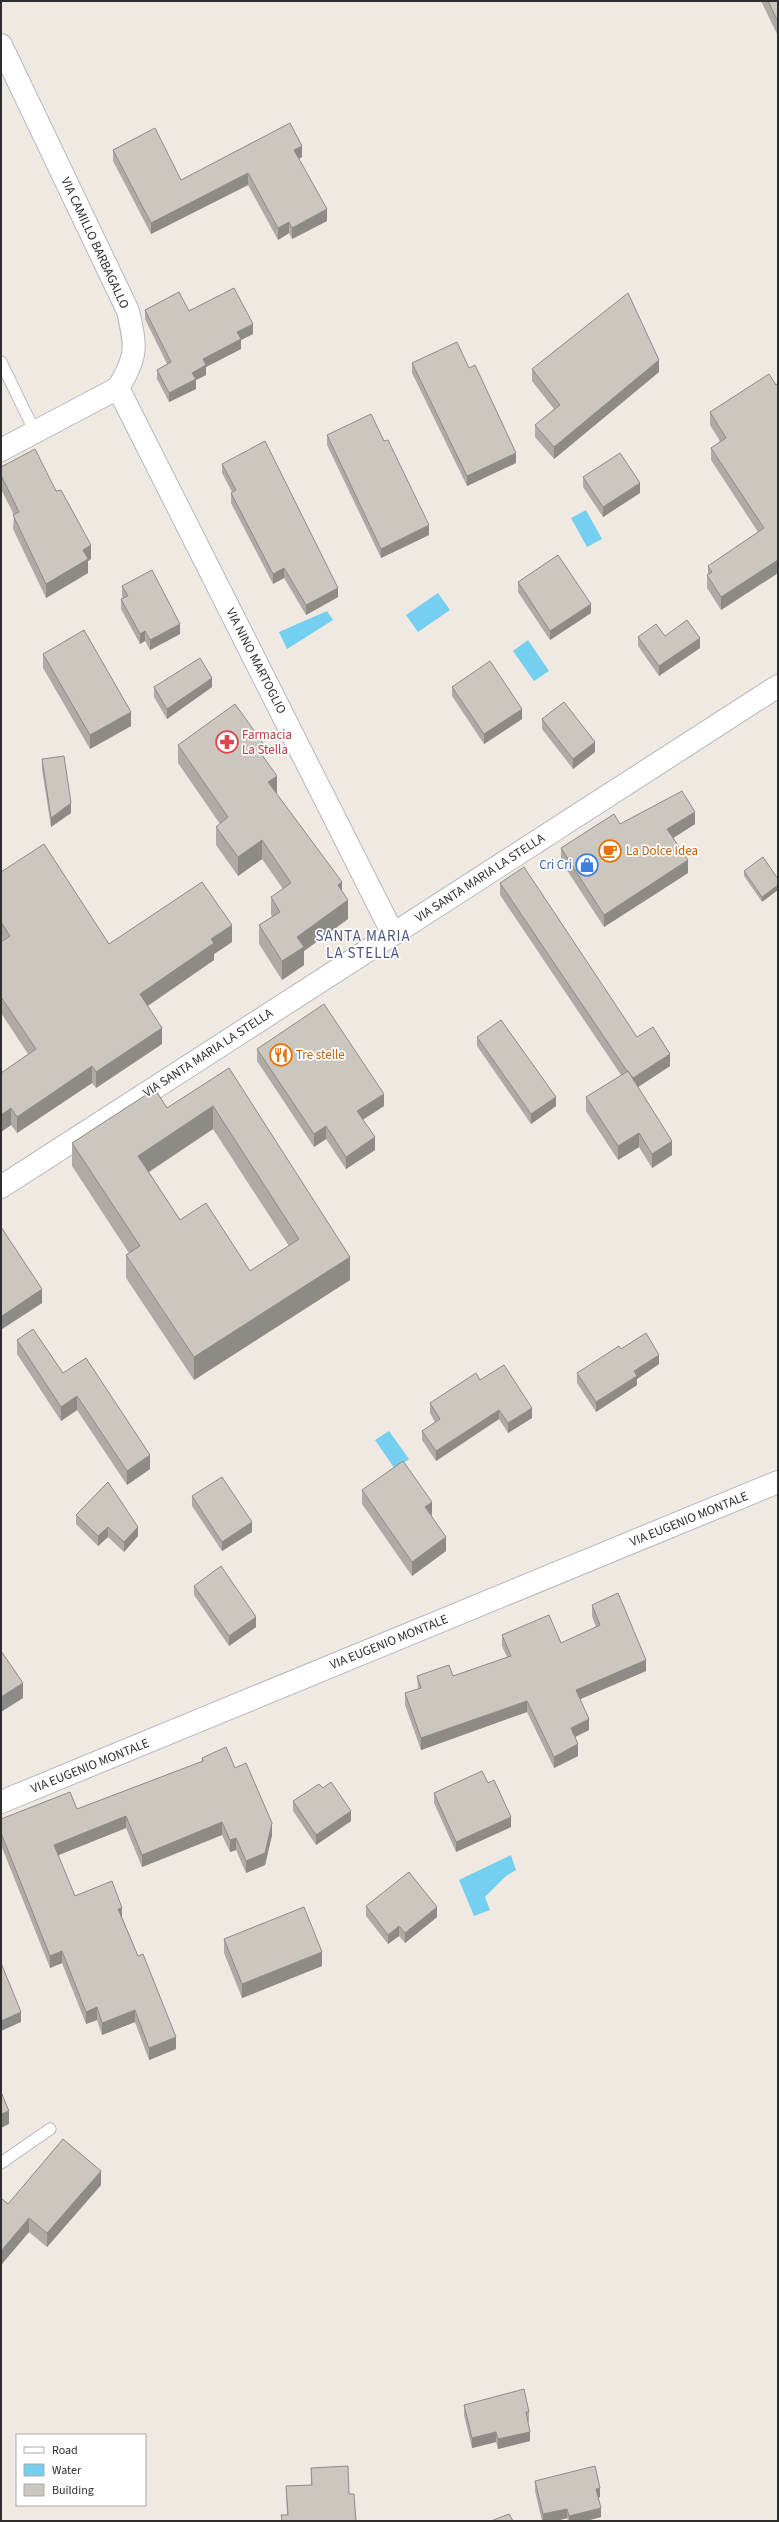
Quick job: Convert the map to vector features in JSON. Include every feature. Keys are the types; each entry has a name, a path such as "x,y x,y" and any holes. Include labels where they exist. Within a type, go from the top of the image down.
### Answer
{"street":[{"name":"VIA CAMILLO BARBAGALLO","path":"1,46 128,311 135,345 129,371 118,388 1,450"},
{"name":"VIA NINO MARTOGLIO","path":"118,388 393,934"},
{"name":"VIA SANTA MARIA LA STELLA","path":"1,1187 778,686"},
{"name":"VIA EUGENIO MONTALE","path":"1,1802 778,1482"}],"lane":[{"path":"1,362 35,432"},
{"path":"1,2164 50,2129"}],"water":[{"path":"586,510 602,539 587,547 571,518"},
{"path":"438,593 450,610 418,632 406,615"},
{"path":"327,611 333,620 287,649 279,632"},
{"path":"528,640 549,671 534,681 513,651"},
{"path":"389,1431 409,1459 395,1469 375,1440"},
{"path":"511,1855 516,1870 506,1876 485,1897 490,1910 474,1916 459,1880"}],"building":[{"path":"768,1 778,1 778,22"},
{"path":"290,123 302,146 294,150 327,209 292,228 289,222 278,228 248,173 151,223 113,150 155,128 181,180"},
{"path":"234,288 253,324 237,332 241,339 203,359 206,365 192,373 196,379 169,393 157,370 171,362 145,310 179,292 189,311"},
{"path":"628,293 659,360 554,447 535,425 560,405 532,369"},
{"path":"457,342 469,368 475,365 516,453 467,476 412,363"},
{"path":"769,374 776,385 778,383 778,560 721,597 707,575 712,572 708,566 764,528 711,448 726,438 710,412"},
{"path":"371,414 384,441 388,440 429,525 381,549 327,435"},
{"path":"265,441 338,588 306,605 284,568 273,574 231,493 236,490 222,464"},
{"path":"35,449 56,491 61,490 91,545 83,550 88,559 46,584 13,515 19,512 1,475 1,467"},
{"path":"620,453 640,483 603,507 583,477"},
{"path":"558,555 591,604 550,631 518,582"},
{"path":"152,570 180,624 150,640 145,631 140,634 121,599 128,596 122,586"},
{"path":"687,620 700,638 659,666 638,637 656,624 665,636"},
{"path":"84,630 131,712 90,735 43,654"},
{"path":"200,658 212,678 167,709 154,687"},
{"path":"490,661 522,709 484,734 452,687"},
{"path":"564,702 595,742 573,759 542,719"},
{"path":"235,704 263,743 257,748 277,776 268,782 342,882 338,885 348,900 297,937 304,947 282,961 259,925 280,912 271,897 291,883 262,840 238,857 216,827 228,817 178,745"},
{"path":"64,756 71,803 51,818 42,759"},
{"path":"682,791 695,812 667,829 688,860 604,915 561,848 614,814 620,824"},
{"path":"44,844 109,944 202,882 232,925 211,939 214,943 140,994 162,1028 96,1072 92,1066 17,1117 11,1108 1,1115 1,1073 36,1049 1,997 1,942 10,936 1,922 1,872"},
{"path":"763,857 778,879 778,885 762,897 744,871"},
{"path":"524,867 637,1037 653,1027 670,1054 633,1078 500,883"},
{"path":"324,1004 384,1094 357,1111 375,1137 346,1157 326,1126 314,1134 257,1049"},
{"path":"501,1020 556,1097 531,1114 477,1037"},
{"path":"229,1068 350,1257 194,1357 126,1255 140,1246 72,1143 155,1089 167,1108","holes":["213,1106 299,1239 250,1271 206,1203 180,1220 138,1156"]},
{"path":"628,1071 672,1141 652,1154 639,1133 618,1146 586,1097"},
{"path":"1,1227 42,1289 2,1316 1,1314"},
{"path":"33,1329 63,1373 86,1358 150,1455 127,1471 77,1396 61,1407 17,1340"},
{"path":"646,1333 659,1355 634,1371 637,1376 596,1402 577,1373 619,1346 621,1349"},
{"path":"504,1365 532,1408 508,1423 499,1410 436,1451 422,1431 440,1419 430,1403 476,1373 480,1380"},
{"path":"403,1461 432,1502 425,1507 446,1537 412,1562 362,1490"},
{"path":"222,1477 252,1522 222,1542 192,1496"},
{"path":"108,1482 138,1527 124,1542 108,1527 98,1536 76,1515"},
{"path":"221,1566 256,1617 229,1636 194,1586"},
{"path":"618,1593 646,1660 576,1690 589,1719 571,1728 578,1744 554,1757 527,1701 421,1738 405,1693 421,1688 417,1676 449,1665 453,1676 511,1656 502,1635 549,1615 561,1643 600,1625 592,1605"},
{"path":"1,1651 23,1683 1,1697"},
{"path":"226,1747 235,1768 246,1763 272,1823 265,1853 246,1861 236,1838 230,1840 222,1822 142,1855 126,1816 54,1845 75,1896 112,1881 122,1908 118,1909 138,1956 143,1954 176,2037 149,2048 135,2010 102,2023 97,2007 86,2012 62,1951 50,1956 1,1833 1,1819 70,1792 77,1809 203,1761 202,1758"},
{"path":"482,1771 488,1783 494,1780 511,1817 456,1842 434,1793"},
{"path":"331,1782 351,1811 316,1835 293,1801 319,1784 323,1788"},
{"path":"409,1872 437,1907 405,1933 399,1926 388,1935 366,1906"},
{"path":"304,1907 322,1952 242,1984 224,1939"},
{"path":"1,1963 21,2012 1,2021"},
{"path":"1,2092 9,2111 1,2114"},
{"path":"63,2139 101,2171 47,2233 29,2218 1,2251 1,2198 8,2204"},
{"path":"524,2389 529,2412 526,2412 530,2432 498,2439 496,2432 472,2438 464,2405"},
{"path":"348,2466 349,2494 354,2494 356,2521 282,2521 281,2515 288,2515 286,2486 312,2485 311,2468"},
{"path":"595,2466 600,2488 596,2489 601,2508 569,2516 567,2509 543,2514 535,2481"},
{"path":"509,2514 513,2521 491,2521"}],"place":[{"name":"Farmacia La Stella","path":"227,742"},
{"name":"La Dolce Idea","path":"610,851"},
{"name":"Cri Cri","path":"587,865"},
{"name":"Tre stelle","path":"281,1055"}],"district":[{"name":"SANTA MARIA LA STELLA","path":"363,944"}]}
